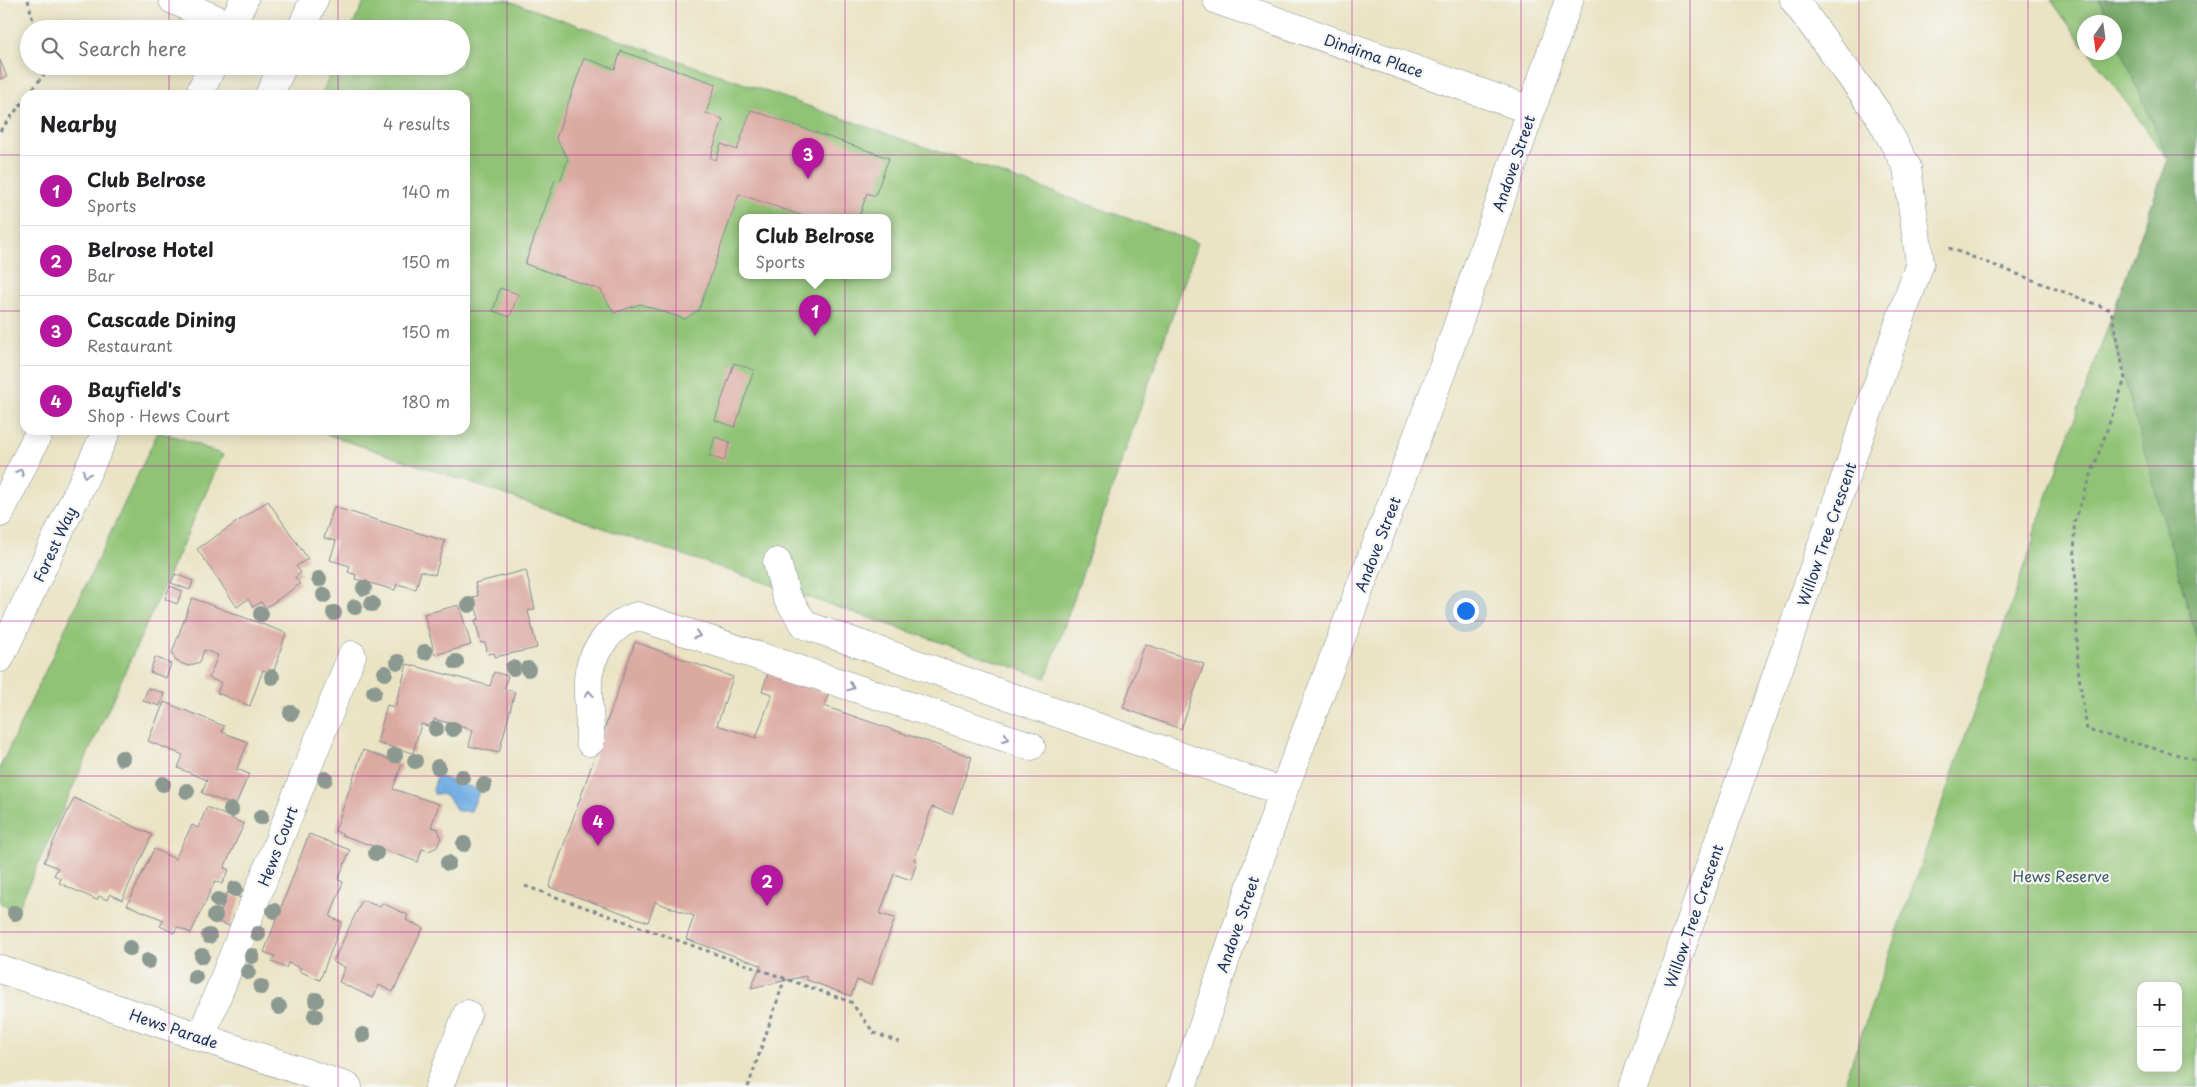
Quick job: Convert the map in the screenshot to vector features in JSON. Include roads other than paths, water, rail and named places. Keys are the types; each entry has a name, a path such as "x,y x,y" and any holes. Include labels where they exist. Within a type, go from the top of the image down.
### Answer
{"street":[{"path":"173,0 216,20"},
{"path":"236,20 244,0"},
{"path":"305,20 314,0"},
{"name":"Dindima Place","path":"1217,0 1530,110"},
{"name":"Andove Street","path":"1182,1087 1283,792 1443,368 1569,0"},
{"name":"Willow Tree Crescent","path":"1633,1087 1920,264 1918,236 1907,167 1877,112 1794,0"},
{"path":"201,90 208,75"},
{"path":"271,90 279,75"},
{"path":"0,513 38,435"},
{"name":"Forest Way","path":"0,658 105,435"},
{"path":"777,562 786,596 805,625 1283,792"},
{"path":"590,742 588,680 594,658 613,630 637,616 1031,746"},
{"name":"Hews Court","path":"201,1038 352,655"},
{"name":"Hews Parade","path":"0,969 348,1087"},
{"path":"439,1087 467,1014"}],"water":[{"path":"437,776 480,790 471,811 457,811 448,798 434,794 433,790"}],"place":[{"name":"Cascade Dining","path":"808,179"},
{"name":"Club Belrose","path":"815,336"},
{"name":"Bayfield's","path":"598,846"},
{"name":"Belrose Hotel","path":"767,906"}],"park label":[{"name":"Hews Reserve","path":"2061,875"}]}
